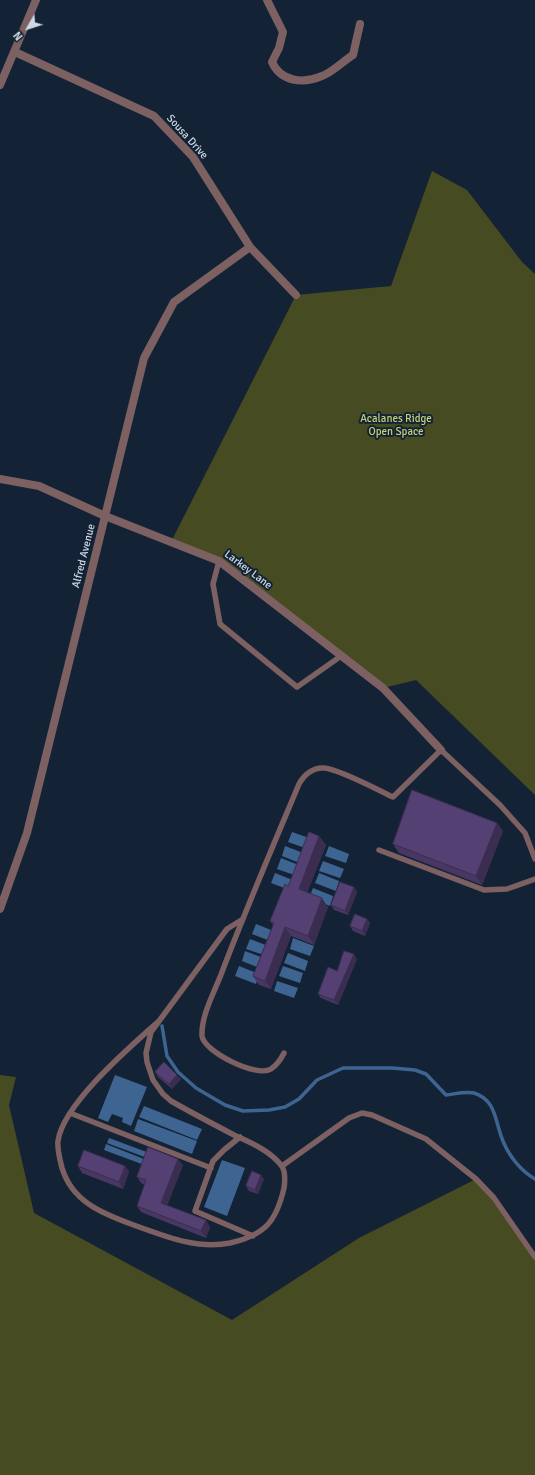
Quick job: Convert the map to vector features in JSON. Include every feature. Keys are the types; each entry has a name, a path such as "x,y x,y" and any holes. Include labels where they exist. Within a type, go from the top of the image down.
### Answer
{"street":[{"path":"0,84 36,0"},
{"path":"267,0 283,32 279,48 272,62 276,71 286,79 303,80 323,76 353,55 360,24"},
{"name":"Sousa Drive","path":"15,52 154,116 193,157 250,247 296,295"},
{"name":"Alfred Avenue","path":"0,909 26,833 144,358 174,302 250,247"},
{"name":"Larkey Lane","path":"0,479 39,486 105,516 219,561 383,688 441,750"}],"lane":[{"path":"219,561 213,584 220,624 297,687 341,656"},
{"path":"284,1053 279,1062 270,1070 251,1070 213,1052 206,1045 202,1037 204,1019 243,919 299,784 305,775 324,768 335,771 393,797 441,750 500,805 525,833 535,859"},
{"path":"379,850 484,890 507,889 535,879"},
{"path":"159,1021 89,1088 70,1113 58,1141 60,1160 65,1178 76,1195 92,1208 172,1239 207,1246 229,1243 253,1236 271,1223 279,1208 285,1179 282,1166 264,1150 171,1102 153,1080 146,1053 151,1032 227,929 243,919"},
{"path":"70,1113 211,1168"},
{"path":"282,1166 349,1118 362,1113 372,1115 426,1139 476,1180 494,1198 535,1257"},
{"path":"240,1138 224,1150 213,1161 195,1211 253,1236"}],"green space":[{"name":"Acalanes Ridge Open Space","path":"432,171 467,190 522,262 535,274 535,795 416,680 383,688 219,561 171,542 296,295 391,286"},
{"path":"0,1075 16,1077 9,1105 34,1213 232,1320 359,1238 476,1179 494,1198 535,1257 535,1475 0,1475"}],"water":[{"path":"292,832 312,839 308,849 288,842"},
{"path":"285,846 306,854 302,864 282,856"},
{"path":"329,846 349,854 346,863 325,856"},
{"path":"281,858 301,866 297,876 277,869"},
{"path":"323,861 344,869 340,878 319,871"},
{"path":"275,873 295,881 292,891 271,883"},
{"path":"319,873 339,881 336,891 315,883"},
{"path":"313,888 333,896 330,906 309,898"},
{"path":"256,924 276,932 273,942 252,934"},
{"path":"293,938 314,946 310,956 290,949"},
{"path":"250,939 271,947 267,956 246,949"},
{"path":"245,951 266,959 262,969 242,961"},
{"path":"288,953 308,961 305,971 284,963"},
{"path":"239,966 259,974 256,984 235,976"},
{"path":"283,966 303,973 300,983 279,976"},
{"path":"277,981 298,988 294,998 274,991"},
{"path":"115,1075 147,1087 131,1126 122,1122 123,1118 112,1114 108,1122 98,1118"},
{"path":"144,1106 202,1129 197,1140 139,1117"},
{"path":"138,1119 197,1141 192,1154 134,1131"},
{"path":"109,1138 152,1154 150,1159 107,1143"},
{"path":"106,1144 149,1161 147,1166 104,1150"},
{"path":"222,1160 245,1168 227,1216 204,1207"}],"building":[{"path":"412,790 497,823 476,876 393,844"},
{"path":"309,832 319,836 299,889 322,898 308,936 285,927 265,981 253,976 274,923 270,921 285,884 288,886"},
{"path":"340,882 354,887 345,911 331,905"},
{"path":"355,914 367,919 362,931 350,926"},
{"path":"344,951 354,954 334,1000 318,994 328,967 337,971"},
{"path":"164,1062 177,1075 169,1084 155,1072"},
{"path":"148,1147 178,1159 161,1203 206,1220 201,1231 137,1206 146,1180 137,1177"},
{"path":"84,1150 125,1166 119,1182 78,1166"},
{"path":"252,1171 261,1175 255,1190 246,1186"}],"waterway":[{"path":"162,1026 167,1056 178,1072 196,1088 225,1105 243,1111 269,1110 285,1107 299,1099 317,1080 343,1068 392,1068 415,1070 426,1074 446,1095 471,1092 482,1096 487,1101 494,1113 500,1134 512,1158 525,1172 535,1179"}]}
